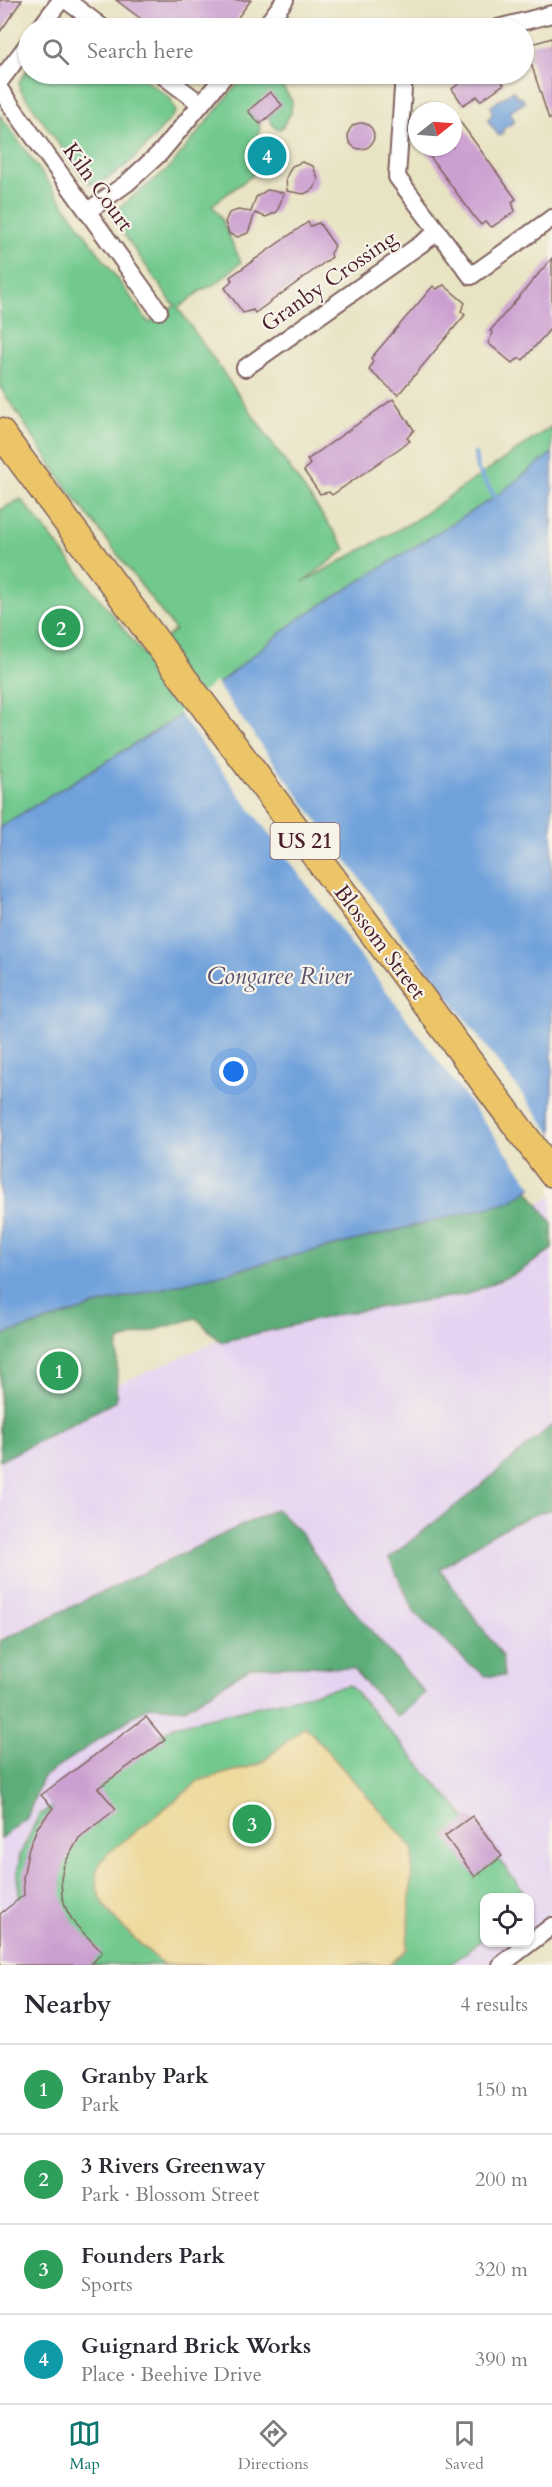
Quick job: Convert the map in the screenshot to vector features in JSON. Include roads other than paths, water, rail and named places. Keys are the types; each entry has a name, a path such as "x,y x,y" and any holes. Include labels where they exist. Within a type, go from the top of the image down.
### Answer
{"main road":[{"name":"Blossom Street","path":"0,432 552,1173"}],"street":[{"path":"48,18 61,0"},
{"path":"66,0 90,18"},
{"path":"272,18 285,0"},
{"path":"534,19 552,14"},
{"path":"0,81 18,57"},
{"path":"174,84 201,104"},
{"path":"88,211 127,183 161,152 218,84"},
{"path":"403,84 397,177 471,276 552,218"},
{"name":"Kiln Court","path":"0,90 159,311"},
{"name":"Granby Crossing","path":"245,368 438,232"},
{"path":"501,1965 552,1926"}],"water":[{"path":"513,91 525,102 511,111 515,121 502,130 503,133 499,136 487,120 492,115 491,106"},
{"name":"Congaree River","path":"552,453 552,1173 510,1202 103,1303 0,1336 0,827 172,721 297,620 495,497"}],"waterway":[{"path":"475,454 477,469 495,497"}],"place":[{"name":"Guignard Brick Works","path":"267,156"},
{"name":"3 Rivers Greenway","path":"61,628"},
{"name":"Granby Park","path":"59,1371"},
{"name":"Founders Park","path":"252,1824"}]}
